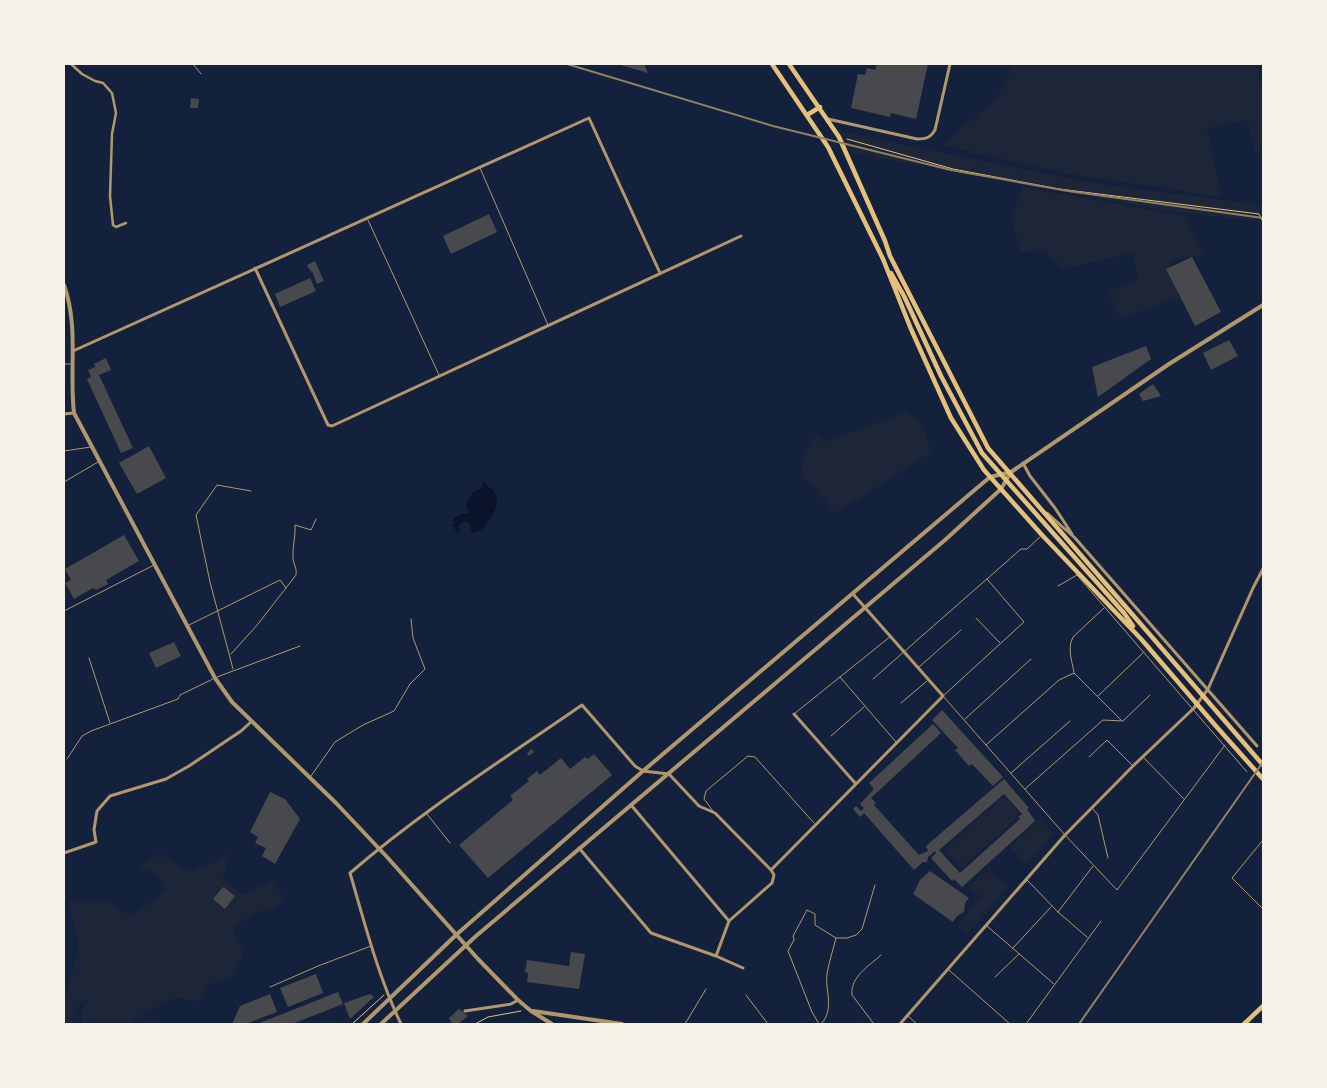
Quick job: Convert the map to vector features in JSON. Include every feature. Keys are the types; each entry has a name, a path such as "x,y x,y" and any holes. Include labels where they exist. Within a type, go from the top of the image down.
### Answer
{"main road":[{"path":"772,64 828,146 883,260 911,329 951,418 984,470 1042,535 1142,640 1263,779"},
{"path":"789,64 820,107 838,137 885,241 904,296"},
{"path":"807,115 820,107"},
{"path":"890,256 988,448 1011,472 1148,634 1263,765"},
{"path":"883,260 904,296 946,384 982,453 1124,613 1148,634"},
{"path":"1124,613 1142,640"},
{"path":"1244,1024 1263,1006"}],"street":[{"path":"71,64 95,81 103,83 112,93 116,113 112,134 110,204 113,225 116,227 126,223"},
{"path":"827,119 917,139 925,139 932,136 950,64"},
{"path":"72,351 589,118 660,273"},
{"path":"255,268 328,425 332,426 741,236"},
{"path":"64,285 72,316 74,413 215,678 232,702 310,777 379,848 465,945 518,1000 552,1024"},
{"path":"363,1024 456,935 643,771 990,477 1011,472 1169,364 1263,305"},
{"path":"64,414 74,413"},
{"path":"1023,463 1030,476 1075,538"},
{"path":"381,1024 465,945 865,608 1001,490 1011,472"},
{"path":"1039,506 1075,538 1257,746"},
{"path":"900,1024 1091,807 1194,708 1208,689 1263,569"},
{"path":"770,870 943,696 853,594"},
{"path":"401,1024 371,946 350,873 426,812 582,705 635,766 643,771 669,774 699,806 715,813 774,875 772,883 729,921 716,956"},
{"path":"794,714 856,784"},
{"path":"64,853 96,842 94,830 97,811 110,796 166,779 189,766 241,731 251,722"},
{"path":"631,805 729,921"},
{"path":"579,848 651,933 716,956 743,968"},
{"path":"464,1011 511,1004 518,1000"},
{"path":"531,1011 622,1024"}],"lane":[{"path":"194,64 201,74"},
{"path":"480,167 548,325"},
{"path":"367,218 440,376"},
{"path":"64,364 72,364"},
{"path":"64,451 92,447"},
{"path":"64,482 99,461"},
{"path":"233,670 196,515 217,485 251,491"},
{"path":"230,654 258,624 296,575 297,570 293,559 296,536 294,525 311,530 316,519"},
{"path":"873,679 1021,549 1027,549 1042,535 1194,708 1247,772"},
{"path":"64,611 155,565"},
{"path":"1058,586 1077,575"},
{"path":"987,579 1024,622 943,696 1065,835 1117,890 1225,745"},
{"path":"188,626 280,580 286,589"},
{"path":"1105,607 1071,641 1074,673 1123,721"},
{"path":"976,618 1000,644"},
{"path":"310,777 335,742 363,725 394,711 410,684 425,669 424,662 413,638 411,619"},
{"path":"918,668 961,630"},
{"path":"794,714 891,636"},
{"path":"67,759 82,736 178,699 180,695 233,670 300,646"},
{"path":"1097,696 1144,651"},
{"path":"88,658 110,724"},
{"path":"964,720 1031,659"},
{"path":"986,745 1059,680 1074,673"},
{"path":"840,677 896,742"},
{"path":"901,704 928,679"},
{"path":"1025,789 1103,720 1123,721 1150,696"},
{"path":"831,736 865,706"},
{"path":"1011,773 1070,721"},
{"path":"1089,757 1108,740 1133,766"},
{"path":"715,813 705,801 705,794 748,756 751,756 755,757 816,825"},
{"path":"1142,757 1185,799"},
{"path":"1091,807 1098,815 1108,858"},
{"path":"426,812 450,843"},
{"path":"1263,840 1232,878 1263,909"},
{"path":"1058,912 1094,865"},
{"path":"1026,879 1058,912 1088,938"},
{"path":"836,938 827,973 826,985 830,1005 824,1020 820,1024 812,1012 788,950 794,940 793,936 808,910 815,914 815,925 836,938 847,938 856,935 862,929 875,885"},
{"path":"1013,949 1052,906"},
{"path":"1026,1024 1101,921"},
{"path":"986,926 1055,984"},
{"path":"270,988 318,966 371,946"},
{"path":"995,977 1019,954"},
{"path":"874,1024 852,995 852,989 855,979 881,955"},
{"path":"948,969 1010,1024"},
{"path":"685,1024 706,988"},
{"path":"746,995 768,1024"},
{"path":"907,1015 917,1024"}],"path":[{"path":"838,137 953,169 1059,189 1254,213 1259,214 1263,222"},
{"path":"352,1024 384,994"},
{"path":"475,1024 488,1017 521,1011"}],"shaded area":[{"path":"1014,64 1256,64 1263,89 1263,150 1255,154 1247,120 1207,128 1222,197 1063,173 942,145 996,99"},
{"path":"836,131 1092,183 1263,205 1263,214 1259,221 1167,211 852,153"},
{"path":"1023,187 1185,216 1205,255 1171,259 1179,298 1120,318 1108,292 1138,280 1132,253 1064,269 1044,251 1021,252 1011,216"},
{"path":"906,412 921,423 932,452 836,513 802,476 800,462 816,435 823,442"},
{"path":"485,481 497,498 497,504 492,516 480,531 475,533 472,532 468,522 465,521 457,526 460,529 458,534 452,525 455,523 453,519 462,513 468,514 466,505 472,493 481,488"},
{"path":"1004,796 1019,813 1016,816 1017,818 961,868 944,850"},
{"path":"1040,819 1054,834 1026,864 1010,847"},
{"path":"160,853 190,872 197,867 205,867 229,853 223,879 244,895 273,880 285,900 268,911 257,911 233,929 244,952 234,976 210,984 198,1002 176,998 145,1013 128,1024 82,1024 82,1009 88,1001 82,999 71,1024 64,1024 64,994 66,993 79,949 68,900 112,901 123,912 132,916 165,890 162,880 140,866"},
{"path":"989,870 1009,886 967,935 957,926 980,897 968,887"}],"building":[{"path":"617,64 644,64 648,73"},
{"path":"877,64 928,64 916,119 891,113 890,117 851,108 858,74 865,75 867,68 875,70"},
{"path":"191,98 199,99 198,108 190,108"},
{"path":"489,214 497,232 451,254 443,236"},
{"path":"1192,257 1221,312 1195,326 1166,269"},
{"path":"315,261 324,281 317,284 312,271 307,265"},
{"path":"310,278 316,291 280,307 275,294"},
{"path":"1229,340 1238,356 1211,370 1203,353"},
{"path":"1146,346 1151,359 1098,397 1092,367"},
{"path":"106,358 111,370 99,375 133,448 121,453 87,379 91,377 88,370 95,367 94,364"},
{"path":"1153,384 1161,396 1143,401 1139,394"},
{"path":"149,446 166,478 137,494 119,463"},
{"path":"124,535 139,561 106,580 108,584 96,590 93,588 74,599 65,583 71,580 65,569"},
{"path":"174,642 181,656 156,668 149,653"},
{"path":"942,710 1003,777 993,786 972,764 969,766 955,750 958,748 932,720"},
{"path":"933,724 941,733 871,798 876,803 874,805 919,855 928,851 926,846 1004,779 1029,808 1027,809 1035,821 962,887 954,879 952,881 931,858 936,853 935,851 928,857 927,862 923,862 914,870 864,813 860,817 853,809 856,806 861,811 864,808 860,804 874,789 869,783","holes":["1004,794 1022,814 1018,817 1020,819 960,873 939,850"]},
{"path":"532,749 534,752 529,756 527,753"},
{"path":"594,754 612,775 488,878 459,845 513,800 510,796 529,781 527,779 537,771 540,775 561,758 570,769 585,757 588,759"},
{"path":"270,792 285,799 300,819 275,864 262,856 266,848 255,843 258,837 250,832"},
{"path":"930,871 969,898 965,903 964,912 957,916 953,922 913,894 920,880"},
{"path":"223,887 235,896 225,909 213,899"},
{"path":"571,952 585,954 579,989 527,982 528,973 525,972 527,960 569,966"},
{"path":"316,974 323,993 288,1007 280,988"},
{"path":"338,992 343,1004 292,1024 257,1024"},
{"path":"270,994 277,1012 245,1024 232,1024 240,1006"},
{"path":"370,994 374,997 350,1019 344,1003"},
{"path":"459,1009 468,1016 458,1024 452,1024 449,1018"}],"railway":[{"path":"567,64 773,126 951,170 1068,191 1263,218"},
{"path":"1079,1024 1263,762"}]}
